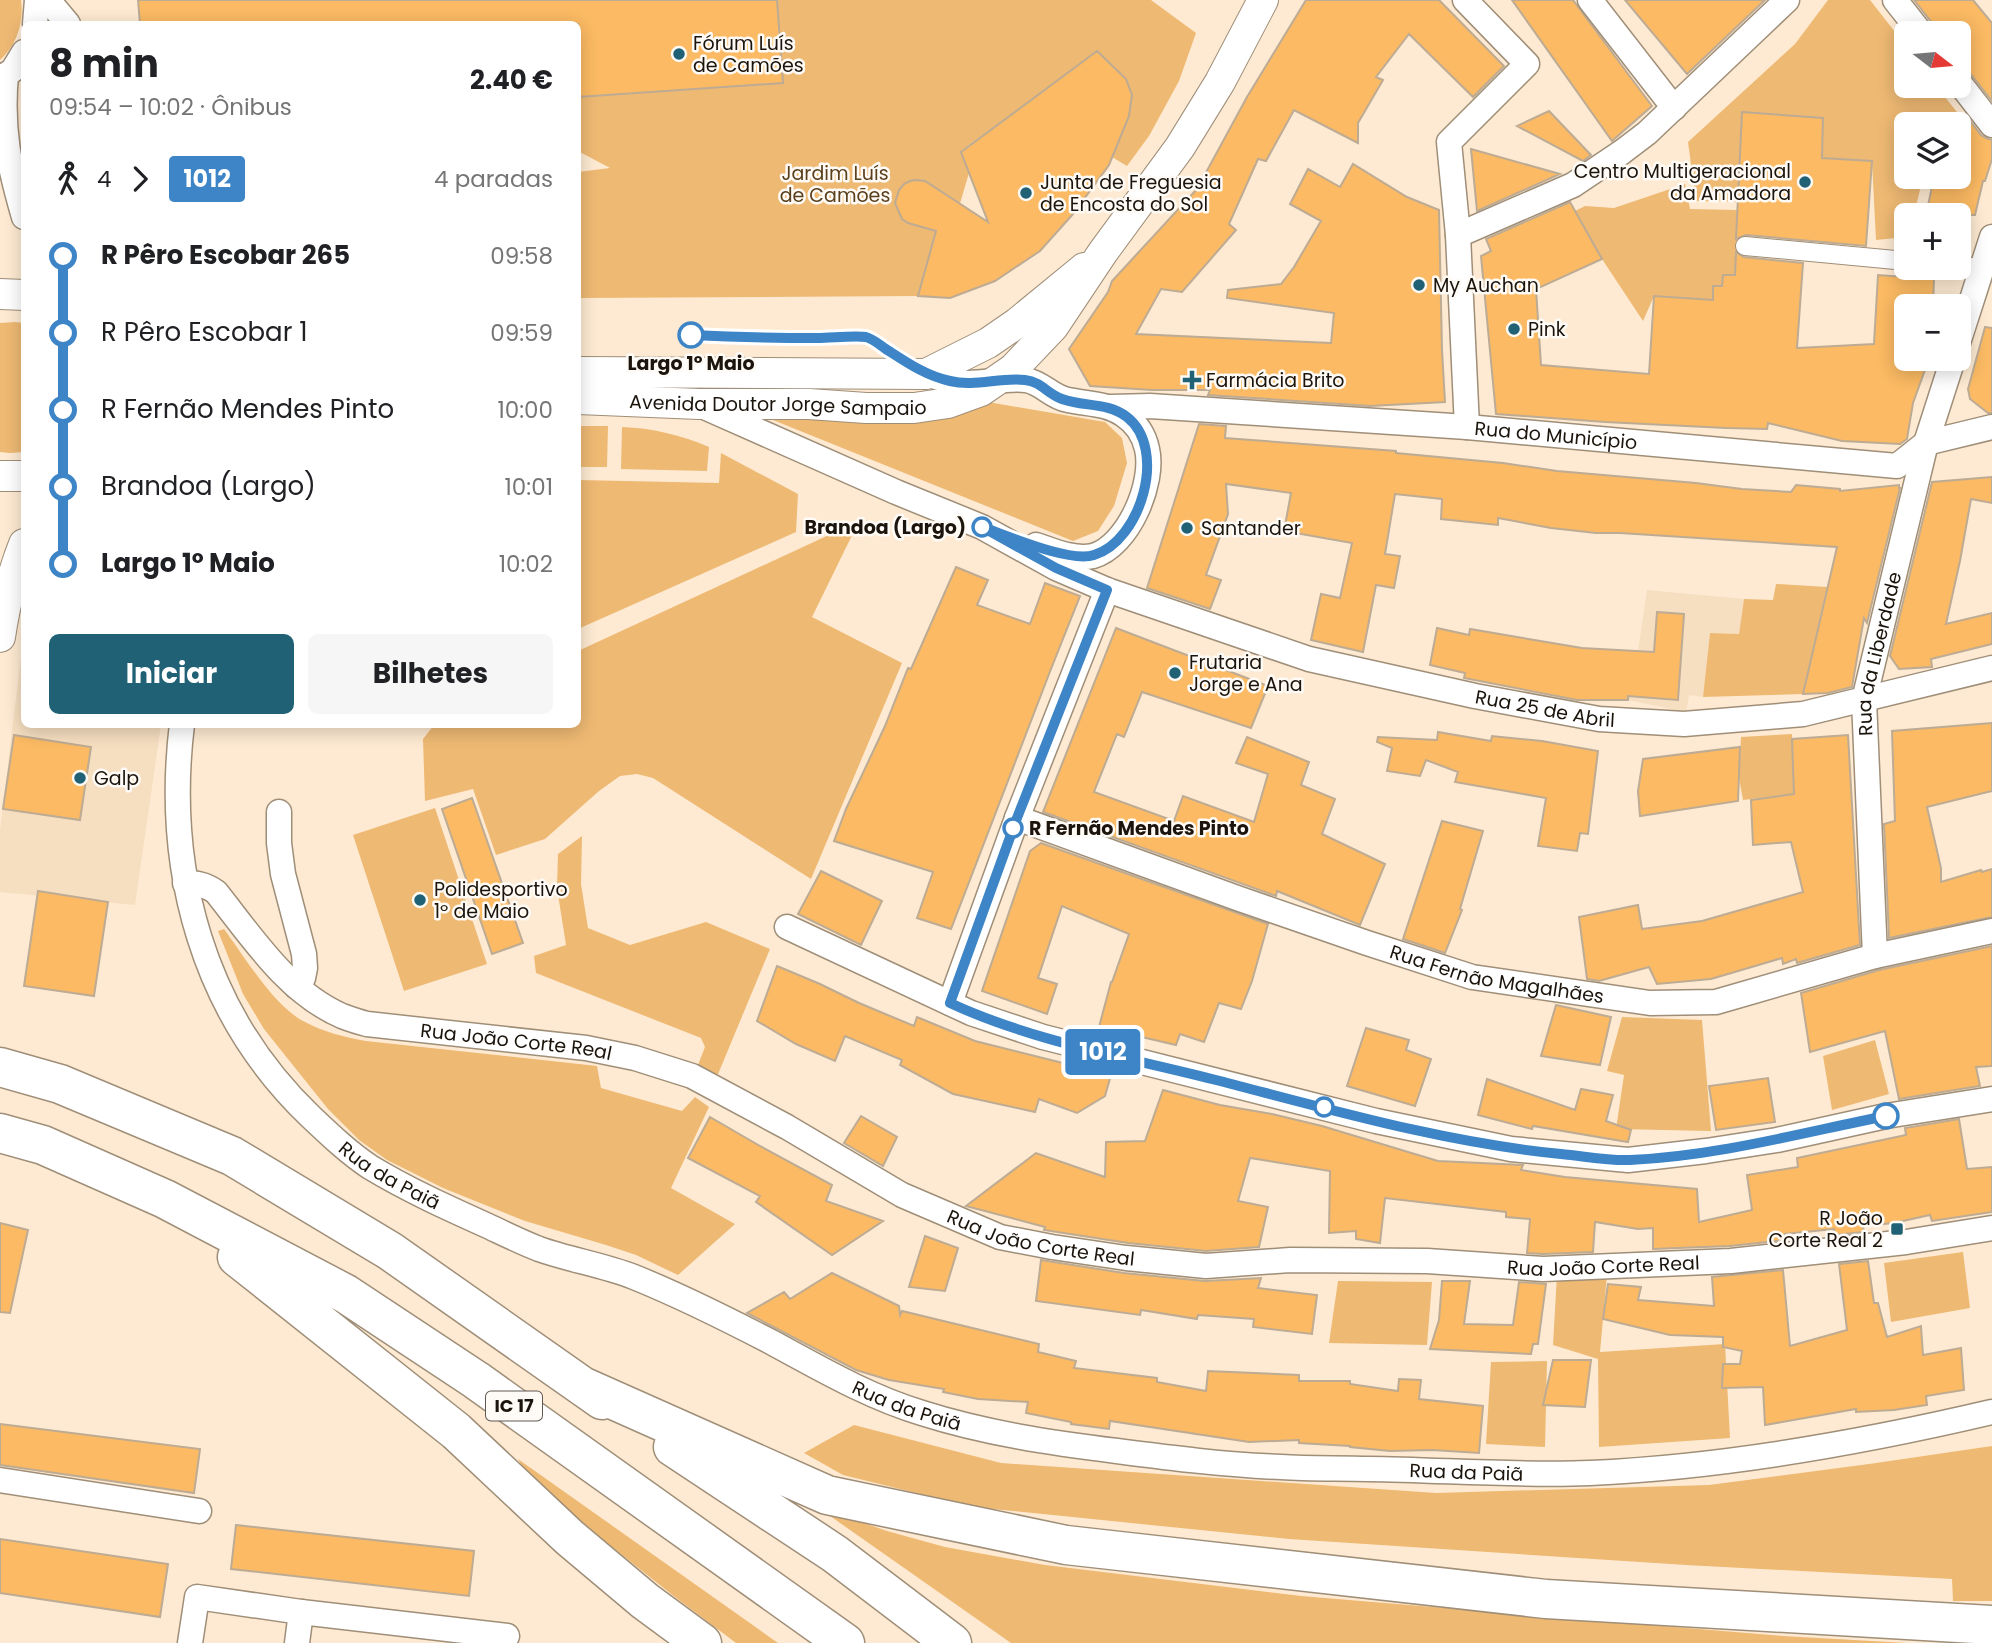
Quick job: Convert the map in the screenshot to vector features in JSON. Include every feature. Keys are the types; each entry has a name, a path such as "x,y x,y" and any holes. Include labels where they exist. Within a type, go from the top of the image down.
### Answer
{"highway":[{"name":"IC 17","path":"0,1067 60,1084 232,1156 390,1251 582,1386 835,1554 952,1643"},
{"name":"IC 17","path":"0,1133 43,1145 165,1199 357,1301 476,1380 845,1643"},
{"path":"165,1199 456,1431 570,1538 645,1601 702,1643"},
{"path":"582,1386 827,1495 1066,1545 1546,1600 1992,1625"}],"street":[{"path":"35,21 37,0"},
{"path":"48,0 66,21"},
{"path":"1103,252 1180,147 1220,82 1263,0"},
{"path":"1465,0 1527,64 1449,142 1458,235 1467,427"},
{"path":"1590,0 1674,108"},
{"path":"1458,235 1573,185 1622,152 1674,108 1787,0"},
{"path":"1895,0 1912,21"},
{"path":"14,71 4,101 5,142 21,206"},
{"path":"1971,98 1992,125"},
{"path":"1971,266 1992,237"},
{"path":"1745,246 1894,260"},
{"name":"Avenida Doutor Jorge Sampaio","path":"581,399 699,404 809,404 866,408 914,408 948,403 981,391 1013,369 1064,313 1103,252"},
{"name":"Avenida Doutor Jorge Sampaio","path":"581,372 926,374 988,343 1007,330 1103,252"},
{"path":"0,294 21,295"},
{"path":"926,374 952,382 1023,380 1039,383 1039,363 1044,337"},
{"name":"Rua da Liberdade","path":"1875,956 1864,700 1926,443 1949,371"},
{"name":"Rua do Município","path":"1039,383 1050,394 1064,399 1111,407 1150,406 1467,427 1897,466 1926,443 1992,427"},
{"path":"699,404 896,492 982,527 1079,557 1109,549 1120,538 1136,511 1144,488 1148,467 1142,434 1134,423 1111,407"},
{"path":"0,476 21,475"},
{"name":"Rua 25 de Abril","path":"982,527 1056,568 1107,590 1309,659 1475,696 1599,719 1684,724 1803,714 1992,668"},
{"path":"0,637 13,570 21,551"},
{"path":"950,1003 1017,818 1107,590"},
{"name":"Rua da Paiã","path":"181,728 177,763 178,831 185,883 197,934 221,992 266,1067 297,1104 332,1137 365,1163 420,1194 537,1248 622,1273 661,1288 723,1317 847,1384 920,1413 1057,1444 1266,1466 1484,1473 1588,1473 1779,1455 1992,1412"},
{"path":"279,812 279,843 284,874 304,954 305,968 298,987"},
{"name":"Rua Fernão Magalhães","path":"1017,818 1237,898 1472,976 1650,1003 1716,1002 1875,956 1992,931"},
{"name":"Rua João Corte Real","path":"185,883 197,883 216,892 264,953 298,987 321,1005 342,1016 367,1024 586,1048 635,1058 692,1076 787,1127 902,1195 1000,1237 1052,1247 1206,1266 1290,1260 1413,1261 1543,1269 1731,1261 1906,1242 1992,1228"},
{"path":"787,927 971,1013 1043,1037 1376,1121 1511,1149 1628,1160 1777,1140 1886,1116 1992,1099"},
{"path":"0,1480 199,1511"},
{"path":"190,1643 197,1597 507,1636"},
{"path":"297,1643 301,1612"}],"shaded area":[{"path":"1647,590 1744,599 1739,634 1710,633 1703,697 1689,695 1686,712 1628,700"},
{"name":"Galp","path":"21,657 21,728 161,728 135,905 0,892 0,830"}],"green space":[{"path":"0,0 21,0 22,8 15,40 0,60"},
{"name":"Jardim Luís de Camões","path":"777,0 1151,0 1196,33 1179,81 1149,136 1127,166 1112,157 1132,95 1126,79 1097,52 961,151 969,173 953,227 934,240 918,296 581,298 581,172 610,168 581,153 581,97 782,83"},
{"path":"1828,0 1870,0 1894,31 1894,98 1946,98 1957,112 1894,112 1894,189 1920,189 1917,203 1894,203 1894,238 1876,240 1872,162 1822,158 1823,118 1742,112 1738,202 1696,201 1688,142 1795,44"},
{"path":"1685,184 1690,209 1737,210 1736,238 1743,251 1741,275 1723,275 1722,286 1713,300 1654,296 1643,321 1602,259 1575,211 1585,206 1614,208"},
{"path":"0,323 21,323 21,452 0,452"},
{"path":"988,402 1105,422 1122,438 1127,463 1114,506 1098,531 1073,541 773,420 775,413"},
{"path":"581,426 608,426 607,467 581,467"},
{"path":"622,427 666,433 709,447 707,471 621,469"},
{"path":"721,453 798,494 796,532 581,628 581,480 719,483"},
{"path":"859,521 812,617 902,663 811,879 653,778 637,774 620,776 545,839 496,855 473,789 425,801 423,739 432,728 581,728 581,650"},
{"path":"1776,584 1827,587 1803,694 1703,697 1710,633 1739,634 1744,599 1773,600"},
{"path":"1792,734 1794,794 1743,800 1739,778 1741,737"},
{"name":"Polidesportivo 1º de Maio","path":"435,808 487,964 404,991 353,835"},
{"path":"582,836 581,884 588,928 630,945 706,922 770,949 716,1079 696,1070 705,1047 701,1038 536,973 534,956 566,945 557,888 558,854"},
{"path":"224,929 260,980 281,1004 303,1021 326,1031 366,1041 597,1066 601,1088 682,1111 695,1097 709,1107 671,1188 735,1224 678,1275 636,1255 525,1221 443,1188 387,1160 359,1140 328,1109 264,1029 243,994 218,931"},
{"path":"1622,1017 1702,1020 1711,1131 1616,1129 1624,1075 1607,1071"},
{"path":"1875,1040 1889,1094 1832,1110 1823,1056"},
{"path":"1963,1252 1970,1308 1891,1322 1884,1263"},
{"path":"1557,1275 1607,1275 1600,1352 1725,1344 1730,1438 1599,1447 1598,1359 1553,1345"},
{"path":"1338,1281 1432,1282 1427,1345 1329,1343"},
{"path":"1547,1361 1545,1447 1486,1444 1491,1362"},
{"path":"854,1425 1001,1463 1436,1493 1709,1485 1992,1446 1992,1601 1953,1601 1952,1579 1289,1539 973,1507 843,1475 804,1453"},
{"path":"518,1459 778,1643 736,1643 530,1482"},
{"path":"824,1509 887,1531 945,1547 1045,1565 1301,1596 1783,1636 1907,1643 1011,1643 823,1511"}],"building":[{"name":"Fórum Luís de Camões","path":"138,0 777,0 783,83 581,97 581,21 140,21"},
{"path":"1306,0 1439,0 1504,66 1473,97 1409,34 1376,77 1383,80 1358,123 1358,143 1294,110 1266,161 1258,159 1229,224 1236,230 1182,292 1161,289 1136,334 1331,343 1334,313 1227,298 1228,290 1281,284 1321,221 1290,204 1308,169 1340,187 1353,164 1407,197 1439,210 1445,402 1370,406 1208,395 1210,390 1090,386 1069,349 1108,292 1112,281 1197,189 1247,97"},
{"path":"1512,0 1573,0 1652,106 1612,141"},
{"path":"1625,0 1765,0 1687,74"},
{"path":"1914,0 1973,0 1992,23 1992,101 1971,74 1971,21 1931,21"},
{"name":"Junta de Freguesia de Encosta do Sol","path":"1097,51 1126,79 1132,95 1129,116 1109,165 1073,214 1040,251 995,281 950,298 918,296 936,231 902,219 895,203 899,190 910,181 925,181 988,222 961,152"},
{"path":"1549,111 1591,155 1583,161 1517,126"},
{"name":"Centro Multigeracional da Amadora","path":"1742,112 1823,118 1822,158 1872,161 1866,246 1746,235 1736,239"},
{"path":"1971,122 1981,135 1992,140 1992,159 1983,181 1975,215 1971,215 1971,203 1929,203 1931,189 1971,189"},
{"path":"1471,149 1560,174 1477,211"},
{"path":"1570,202 1602,259 1536,289 1541,365 1649,374 1654,296 1713,300 1713,286 1722,286 1723,275 1735,275 1736,252 1744,257 1803,263 1797,348 1874,344 1878,275 1894,276 1894,280 1934,280 1933,294 1894,294 1894,371 1925,371 1913,403 1907,439 1900,444 1842,441 1768,423 1767,429 1726,428 1496,414 1481,256 1491,251 1486,239"},
{"path":"1985,327 1992,328 1992,413 1988,413 1970,399 1968,389"},
{"path":"1199,424 1226,426 1225,438 1396,451 1557,471 1742,489 1791,492 1796,485 1840,491 1899,485 1867,623 1864,618 1852,687 1828,693 1803,694 1837,547 1596,533 1498,518 1498,525 1441,519 1442,499 1395,494 1385,554 1400,556 1394,588 1376,585 1363,652 1311,640 1321,594 1340,598 1352,543 1284,531 1291,493 1226,484 1228,514 1206,575 1221,580 1210,609 1147,588"},
{"path":"1992,477 1992,503 1971,499 1946,624 1992,613 1992,644 1931,659 1932,667 1899,669 1890,656 1932,482"},
{"path":"956,567 988,580 977,605 1030,624 1045,583 1080,596 951,929 917,918 933,872 834,841 908,668 911,669"},
{"path":"1657,612 1684,614 1678,700 1628,696 1628,700 1577,700 1464,678 1465,673 1430,665 1437,628 1469,635 1470,629 1582,648 1654,652"},
{"path":"1116,628 1268,686 1251,728 1142,692 1124,737 1117,734 1094,792 1174,821 1183,796 1254,822 1268,774 1236,763 1247,737 1309,762 1301,785 1335,799 1322,834 1385,864 1360,925 1277,891 1276,896 1043,812"},
{"path":"1992,723 1992,791 1927,807 1941,868 1941,882 1992,869 1992,917 1889,938 1884,824 1895,821 1892,731"},
{"path":"1438,732 1491,741 1492,736 1542,741 1598,751 1588,834 1580,833 1577,851 1538,846 1546,798 1455,782 1458,772 1426,760 1420,776 1387,771 1392,748 1377,742 1378,737 1437,740"},
{"path":"14,735 91,747 80,820 3,809"},
{"path":"1848,735 1860,945 1797,963 1796,959 1783,964 1782,958 1711,979 1657,984 1649,967 1599,981 1587,979 1579,917 1638,905 1642,929 1702,921 1803,892 1791,842 1753,845 1751,800 1794,794 1792,739"},
{"path":"1740,747 1738,801 1640,816 1638,791 1643,759"},
{"path":"472,798 523,943 492,954 442,809"},
{"path":"1442,821 1483,831 1460,909 1462,910 1445,953 1403,939"},
{"path":"1041,843 1268,924 1241,1009 1219,1003 1204,1042 1180,1034 1176,1045 1099,1027 1111,982 1129,934 1062,906 1038,978 1057,984 1047,1014 982,991 1030,851"},
{"path":"821,871 882,901 861,945 798,914"},
{"path":"38,891 108,902 94,996 24,986"},
{"path":"1992,946 1992,1066 1976,1067 1980,1086 1899,1099 1885,1031 1810,1052 1801,993 1879,970"},
{"path":"777,966 914,1026 917,1017 975,1041 1111,1075 1105,1096 1077,1113 1039,1099 1035,1112 953,1094 900,1065 902,1060 845,1036 835,1061 796,1044 757,1021"},
{"path":"1556,1005 1611,1017 1600,1065 1541,1056"},
{"path":"1366,1028 1409,1040 1406,1050 1431,1059 1415,1106 1347,1086"},
{"path":"1768,1078 1775,1122 1716,1130 1709,1086"},
{"path":"1487,1079 1575,1110 1581,1089 1613,1095 1606,1121 1631,1130 1628,1142 1533,1126 1532,1129 1478,1115"},
{"path":"1163,1090 1322,1126 1438,1161 1523,1165 1521,1170 1565,1177 1697,1189 1699,1222 1752,1210 1747,1175 1798,1167 1797,1158 1906,1135 1905,1128 1959,1119 1967,1169 1992,1167 1992,1212 1932,1221 1930,1215 1863,1226 1864,1232 1835,1235 1834,1229 1785,1234 1786,1240 1730,1246 1653,1249 1653,1228 1638,1229 1595,1222 1593,1252 1543,1254 1527,1253 1530,1219 1506,1217 1506,1212 1385,1198 1380,1243 1356,1239 1356,1231 1329,1233 1330,1171 1250,1158 1238,1201 1268,1207 1259,1247 1206,1251 1128,1243 1044,1230 1045,1227 966,1206 1036,1153 1105,1177 1106,1142 1145,1141"},
{"path":"861,1116 897,1137 883,1166 844,1143"},
{"path":"710,1117 832,1185 826,1201 883,1221 832,1255 756,1202 760,1196 688,1158"},
{"path":"0,1223 28,1230 10,1313 0,1312"},
{"path":"925,1236 958,1248 945,1291 909,1287"},
{"path":"1041,1260 1124,1273 1205,1281 1261,1278 1258,1288 1317,1295 1312,1334 1253,1327 1254,1319 1198,1315 1197,1319 1141,1310 1140,1315 1036,1301"},
{"path":"1868,1261 1874,1303 1878,1303 1887,1337 1921,1326 1923,1355 1961,1348 1964,1390 1926,1396 1927,1405 1894,1410 1856,1412 1856,1409 1765,1425 1763,1387 1722,1388 1723,1364 1740,1364 1742,1351 1723,1347 1723,1337 1670,1335 1603,1319 1608,1284 1641,1287 1638,1300 1714,1306 1712,1277 1783,1270 1790,1346 1847,1330 1839,1264"},
{"path":"832,1273 899,1306 900,1315 902,1311 1039,1344 1038,1352 1076,1361 1074,1368 1157,1378 1157,1382 1206,1391 1208,1371 1299,1375 1299,1381 1350,1381 1350,1384 1398,1391 1399,1379 1421,1380 1419,1399 1483,1406 1479,1453 1390,1451 1299,1443 1299,1440 1249,1442 1110,1421 1109,1429 1071,1424 1026,1413 1028,1402 978,1399 856,1370 747,1313 784,1292 790,1299"},
{"path":"1442,1281 1470,1281 1464,1324 1513,1325 1519,1282 1546,1284 1538,1344 1533,1344 1531,1354 1430,1349 1439,1320"},
{"path":"1553,1360 1591,1360 1585,1407 1543,1405"},
{"path":"0,1424 200,1449 194,1493 0,1465"},
{"path":"236,1525 474,1551 469,1596 231,1569"},
{"path":"0,1539 168,1564 160,1617 0,1593"}],"bus line":[{"name":"1012","path":"691,335 758,338 867,337 926,374 952,382 1023,380 1039,383 1050,394 1064,399 1111,407 1125,415 1142,434 1148,467 1144,488 1129,525 1109,549 1079,557 982,527 1056,568 1107,590 1017,818 950,1003 971,1013 1043,1037 1376,1121 1511,1149 1628,1160 1777,1140 1886,1116"}],"place":[{"name":"Fórum Luís de Camões","path":"679,54"},
{"name":"Centro Multigeracional da Amadora","path":"1805,182"},
{"name":"Junta de Freguesia de Encosta do Sol","path":"1026,193"},
{"name":"My Auchan","path":"1419,285"},
{"name":"Pink","path":"1514,329"},
{"name":"Largo 1º Maio","path":"691,335"},
{"name":"Farmácia Brito","path":"1192,380"},
{"name":"Brandoa (Largo)","path":"982,527"},
{"name":"Santander","path":"1187,528"},
{"name":"Frutaria Jorge e Ana","path":"1175,673"},
{"name":"Galp","path":"80,778"},
{"name":"R Fernão Mendes Pinto","path":"1013,828"},
{"name":"Polidesportivo 1º de Maio","path":"420,900"},
{"name":"R João Corte Real 2","path":"1897,1229"}]}
